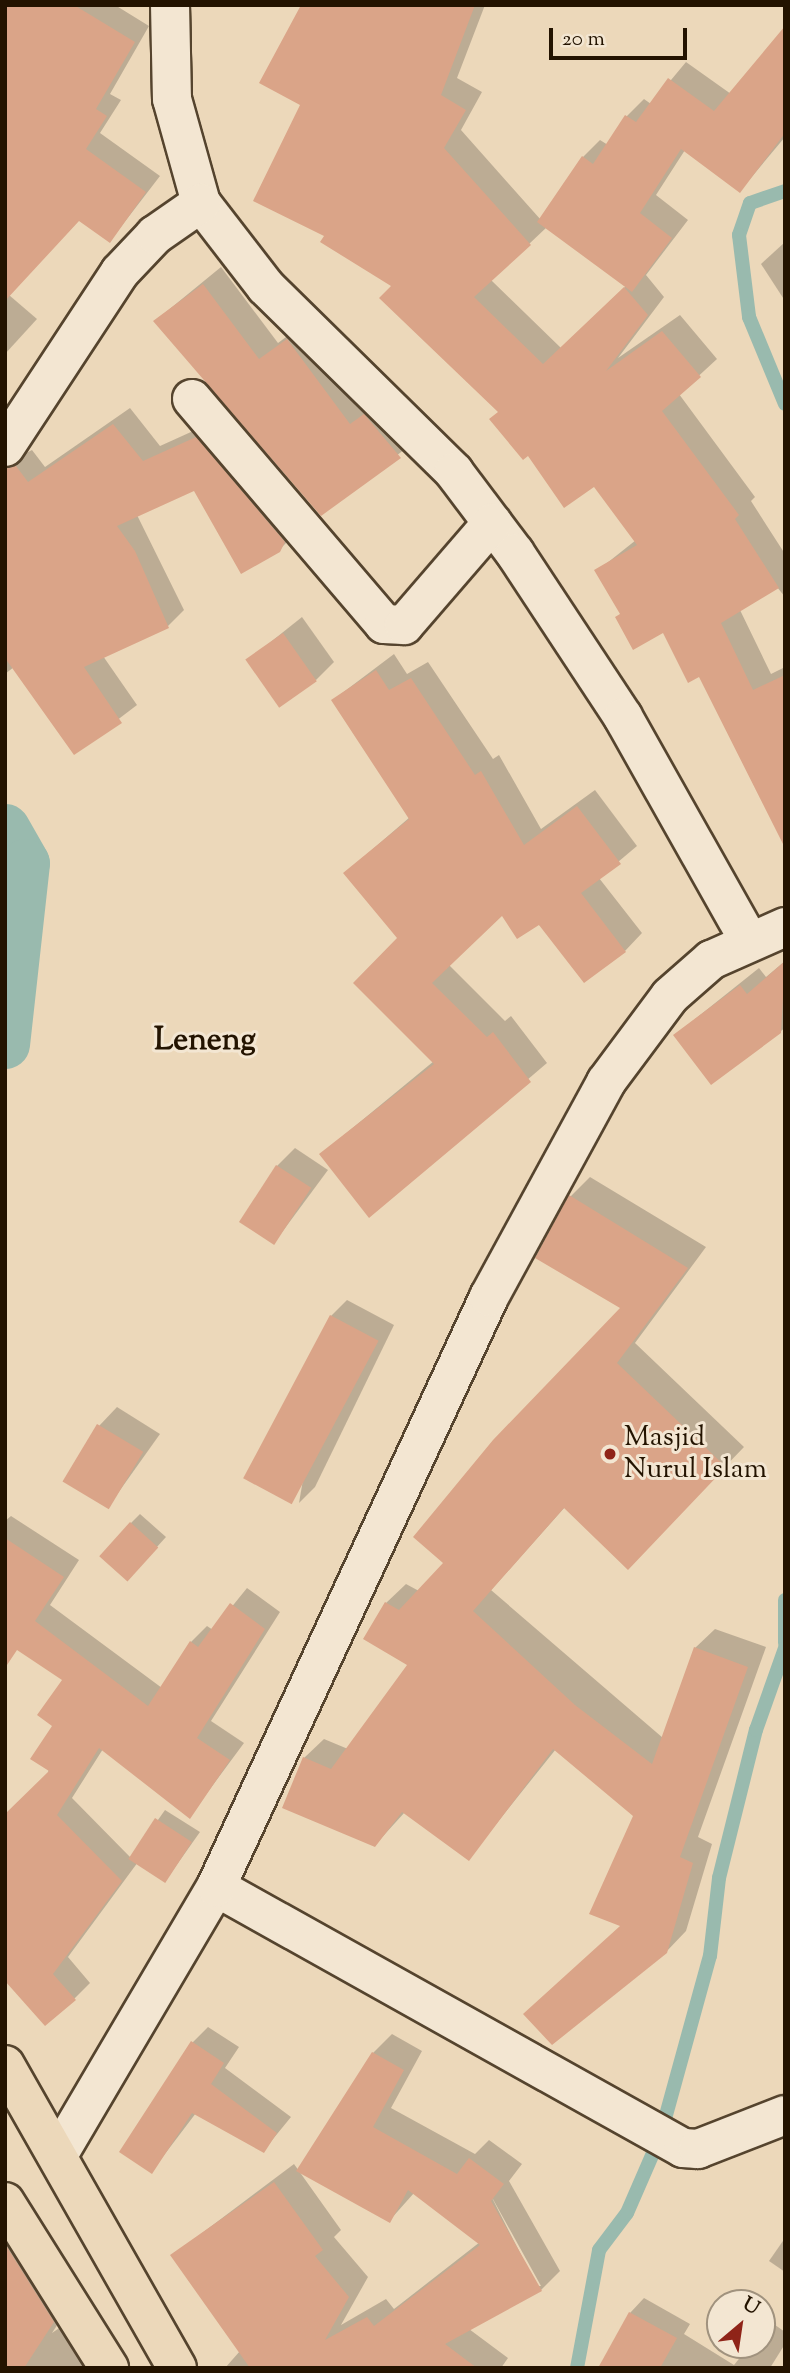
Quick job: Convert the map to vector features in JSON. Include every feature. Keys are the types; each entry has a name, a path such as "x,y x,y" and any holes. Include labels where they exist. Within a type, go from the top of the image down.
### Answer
{"main road":[{"path":"5,2064 177,2368"},
{"path":"5,2202 109,2368"}],"street":[{"path":"170,5 172,99 201,203 266,287 364,377 492,523 623,717 749,941"},
{"path":"5,447 120,272 155,235 201,203"},
{"path":"192,400 384,624 404,625 492,523"},
{"path":"58,2155 216,1887 489,1297 606,1082 670,996 711,960 785,927"},
{"path":"216,1887 664,2139 698,2149 785,2115"}],"building":[{"path":"5,5 74,5 135,42 96,109 107,116 86,149 146,192 110,243 79,221 5,301"},
{"path":"301,5 475,5 441,95 466,110 444,148 531,245 474,297 543,364 624,287 648,315 606,371 662,331 701,377 662,411 739,515 735,519 779,588 721,623 753,690 785,675 785,848 699,677 688,683 663,633 633,650 615,617 620,614 594,570 637,545 594,487 564,508 528,456 523,460 489,419 498,412 379,298 391,286 320,242 324,236 253,201 300,105 259,83"},
{"path":"785,26 785,133 740,193 681,149 640,213 672,238 632,292 537,222 582,156 593,164 625,115 636,122 668,78 714,111"},
{"path":"203,284 259,359 287,339 350,424 364,414 401,458 321,516 153,321"},
{"path":"113,424 143,461 196,437 285,542 280,552 241,574 194,491 117,526 135,551 169,628 84,667 122,723 74,755 5,658 5,469 16,466 28,482"},
{"path":"283,633 317,681 279,708 245,659"},
{"path":"376,670 389,690 411,678 475,775 481,771 524,845 577,806 621,864 581,893 626,952 584,983 539,925 517,939 502,916 432,983 487,1037 493,1032 531,1082 369,1218 319,1154 434,1064 353,983 397,938 343,873 409,819 331,700"},
{"path":"785,961 781,1033 711,1085 673,1035 740,985 747,994"},
{"path":"276,1165 311,1188 274,1245 239,1222"},
{"path":"569,1195 688,1268 617,1363 726,1467 628,1570 564,1508 473,1611 575,1705 652,1764 694,1647 748,1667 680,1857 693,1863 667,1953 552,2045 523,2014 620,1926 589,1914 633,1816 553,1749 469,1861 402,1812 375,1847 282,1808 303,1757 331,1769 407,1665 363,1639 385,1602 399,1610 443,1563 413,1537 493,1440 620,1308 535,1258"},
{"path":"330,1315 379,1341 292,1504 243,1478"},
{"path":"97,1424 143,1452 109,1509 62,1481"},
{"path":"130,1522 158,1547 127,1582 99,1556"},
{"path":"5,1538 64,1577 35,1621 148,1706 190,1641 198,1647 230,1603 265,1629 197,1738 230,1760 190,1819 99,1748 57,1815 122,1881 53,1974 76,2000 45,2026 5,1981 5,1814 49,1771 30,1759 52,1726 37,1715 62,1680 17,1650 5,1668"},
{"path":"155,1818 192,1842 165,1883 128,1859"},
{"path":"191,2041 224,2063 211,2084 277,2133 264,2153 192,2113 152,2174 119,2152"},
{"path":"372,2052 404,2070 373,2127 457,2174 469,2158 504,2184 491,2201 542,2291 445,2344 477,2368 250,2368 170,2255 274,2182 323,2250 315,2256 349,2297 325,2340 367,2317 374,2326 480,2245 408,2190 390,2223 296,2171"},
{"path":"5,2244 54,2322 24,2368 5,2368"},
{"path":"629,2312 677,2338 660,2368 598,2368"}],"waterway":[{"path":"785,191 750,203 739,235 749,317 785,404"},
{"path":"5,828 25,863 5,1044"},
{"path":"785,1600 785,1643"},
{"path":"577,2368 599,2250 627,2213 660,2137 710,1956 719,1878 756,1730 785,1648"}],"place":[{"name":"Masjid Nurul Islam","path":"610,1454"}],"district":[{"name":"Leneng","path":"205,1041"}]}
